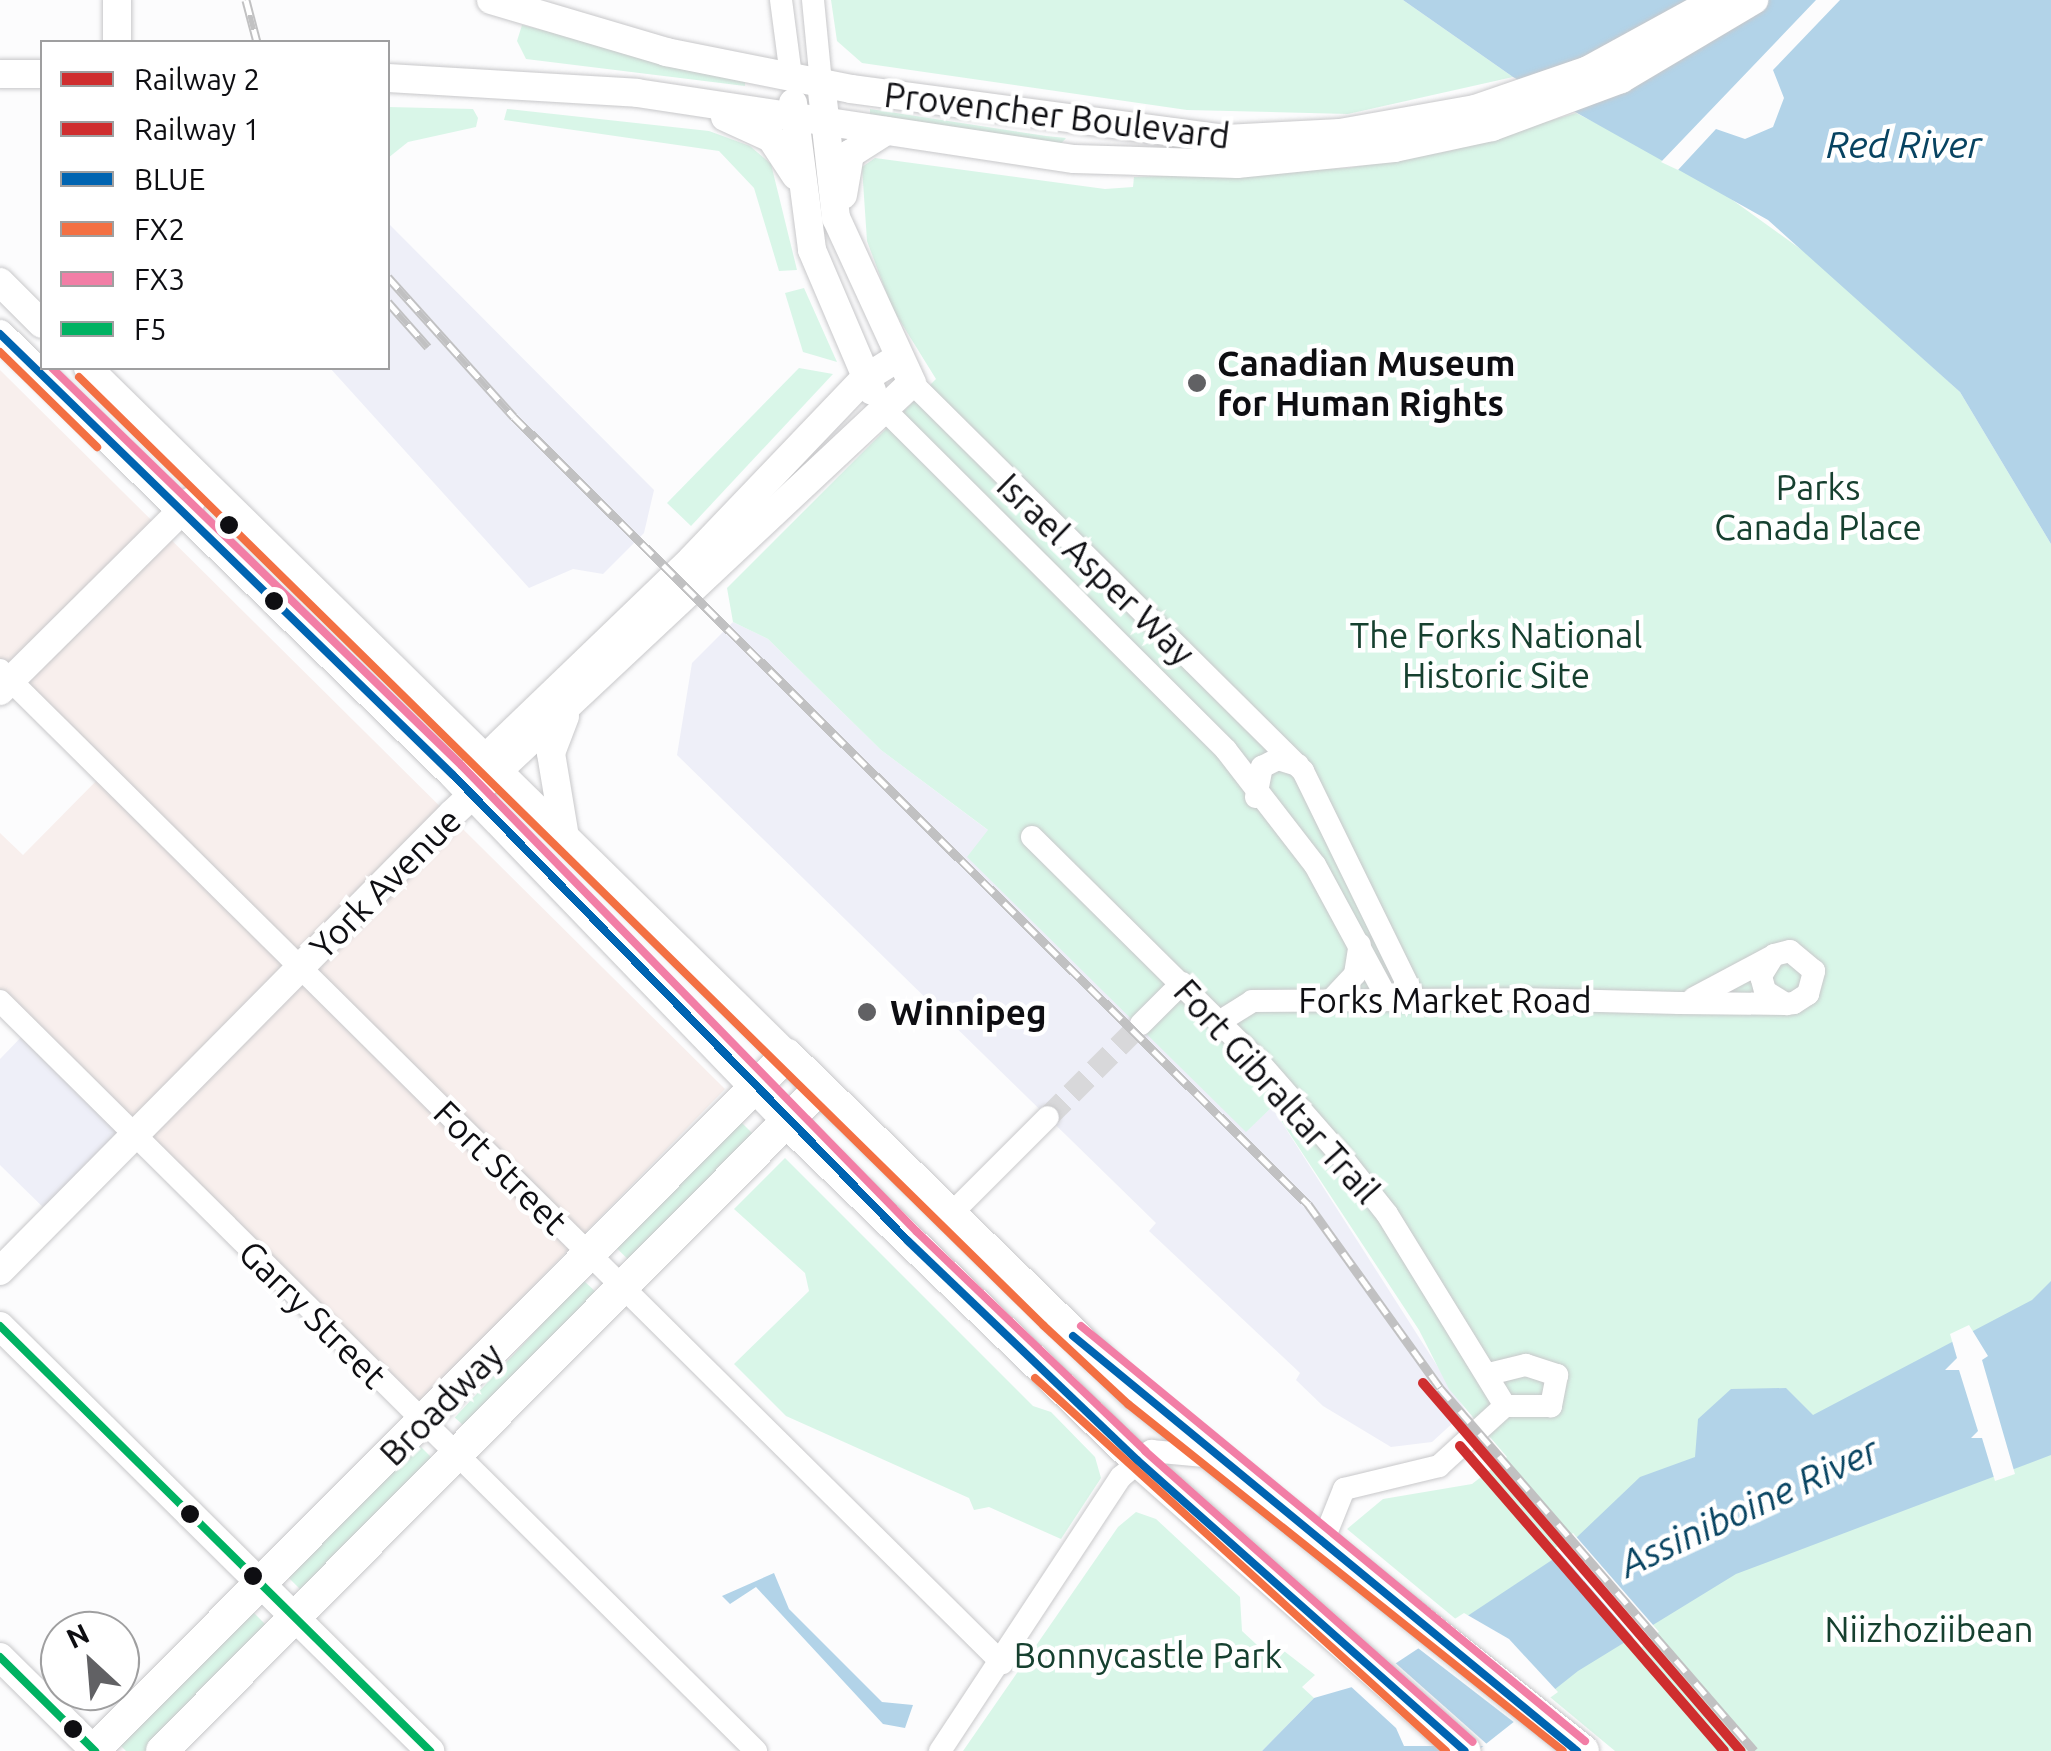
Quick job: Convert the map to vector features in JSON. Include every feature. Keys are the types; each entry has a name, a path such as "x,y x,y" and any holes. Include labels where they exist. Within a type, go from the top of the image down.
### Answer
{"highway":[{"name":"Broadway","path":"94,1751 787,1055"},
{"path":"787,1055 948,1218 1136,1394 1368,1573 1577,1747"},
{"name":"Broadway","path":"162,1751 459,1459 819,1089"},
{"path":"786,1122 1137,1460 1465,1751"},
{"path":"1049,1375 1098,1396 1136,1394"}],"main road":[{"path":"99,0 99,40"},
{"path":"117,0 117,40"},
{"name":"Provencher Boulevard","path":"491,0 666,52 821,83 1225,139 1406,123 1562,80 1716,0"},
{"name":"Provencher Boulevard","path":"636,93 1074,160 1189,166 1433,140 1589,94 1754,0"},
{"path":"0,74 40,74"},
{"name":"Israel Asper Way","path":"791,76 801,187 816,261 864,379 881,406"},
{"path":"390,78 636,93 758,130 783,151 801,187"},
{"name":"Israel Asper Way","path":"821,83 832,199 904,371"},
{"path":"848,242 846,163 859,144 886,131"},
{"path":"0,282 40,320"},
{"path":"7,340 467,789 786,1122"},
{"path":"90,370 564,831 787,1055"},
{"name":"York Avenue","path":"0,1271 299,968 864,379 904,371"},
{"name":"York Avenue","path":"494,763 574,700 881,406 904,371"},
{"path":"4,681 178,510 201,498 230,506"},
{"path":"564,831 551,753 574,700"},
{"path":"0,1326 430,1751"},
{"path":"0,1657 94,1751"}],"street":[{"path":"781,0 791,76"},
{"path":"813,0 821,83"},
{"path":"7,340 40,322"},
{"name":"Israel Asper Way","path":"904,371 1302,772 1414,998"},
{"name":"Israel Asper Way","path":"881,406 1203,724 1260,802 1315,865 1387,998"},
{"name":"Fort Street","path":"4,681 1002,1663"},
{"path":"1278,760 1302,772 1298,808 1260,802 1262,767 1278,760"},
{"name":"Fort Gibraltar Trail","path":"1032,837 1219,1022 1387,1214 1505,1406"},
{"path":"1332,999 1355,974 1360,944"},
{"path":"1798,952 1814,971 1808,994 1786,1004 1762,984 1774,955 1798,952"},
{"name":"Forks Market Road","path":"1679,1003 1774,955"},
{"path":"1141,1024 1182,983"},
{"name":"Forks Market Road","path":"1219,1022 1246,1002 1332,999 1786,1004"},
{"name":"Garry Street","path":"0,1001 756,1751"},
{"path":"948,1218 1048,1117"},
{"path":"1324,1539 1344,1488 1438,1466 1505,1406 1551,1406 1558,1375 1526,1365 1488,1374"},
{"path":"940,1751 1137,1460 1151,1451 1218,1458"}],"shaded area":[{"path":"390,225 654,490 644,533 603,574 573,569 529,588 332,370 390,370"},
{"path":"0,370 725,1089 411,1412 0,1001 0,833 23,855 103,774 11,681 0,691"},
{"path":"733,622 768,639 881,750 989,831 968,857 1246,1131 1272,1107 1466,1411 1432,1442 1391,1447 1323,1406 1296,1380 1300,1373 1149,1231 1156,1223 677,755 692,663"},
{"path":"28,1030 133,1136 53,1217 0,1165 0,1059"}],"green space":[{"path":"831,0 1403,0 1513,77 1348,114 1187,110 862,63 837,41"},
{"path":"522,25 745,80 745,86 526,59 517,41"},
{"path":"390,107 473,109 478,118 476,127 408,142 390,156"},
{"path":"507,109 709,131 750,146 771,164 797,270 779,271 754,188 719,151 504,120"},
{"path":"870,109 1066,138 1059,146 870,117"},
{"name":"The Forks National Historic Site","path":"1576,113 1695,173 1813,258 1960,392 2051,544 2051,1751 1615,1751 1347,1529 1383,1499 1472,1484 1507,1457 1449,1389 1419,1330 1272,1107 1246,1132 967,857 988,830 881,750 768,639 733,622 727,588 936,379 892,308 867,241 862,167 875,158 1105,189 1133,187 1134,177 1348,168 1449,151"},
{"path":"804,288 837,362 803,352 785,293"},
{"path":"799,368 833,374 691,526 667,503"},
{"path":"741,1122 753,1134 628,1259 616,1247"},
{"path":"785,1158 1033,1406 1051,1412 1095,1457 1101,1478 1061,1539 989,1507 974,1510 969,1498 786,1416 734,1364 809,1291 805,1273 734,1209"},
{"path":"583,1280 601,1297 473,1435 455,1417"},
{"path":"419,1445 437,1463 305,1594 287,1577"},
{"name":"Bonnycastle Park","path":"1136,1512 1156,1519 1240,1597 1242,1631 1270,1657 1284,1651 1315,1675 1302,1687 1314,1698 1262,1751 963,1751 1118,1527"},
{"path":"252,1611 269,1628 148,1751 126,1751 120,1745"}],"water":[{"name":"Red River","path":"1403,0 2051,0 2051,544 1960,392 1768,220 1513,77"},
{"name":"Assiniboine River","path":"2051,1281 2051,1455 1736,1574 1578,1671 1477,1751 1262,1751 1314,1698 1366,1683 1555,1558 1640,1477 1695,1457 1698,1419 1731,1389 1786,1388 1813,1415 2032,1300"},
{"path":"774,1573 789,1609 882,1702 913,1705 905,1728 883,1724 756,1587 730,1604 722,1596"}],"pier":[{"path":"1816,0 1840,0 1773,70 1784,98 1773,127 1745,139 1716,129 1678,170 1661,162"},
{"path":"1969,1325 1988,1356 1982,1360 2015,1474 1995,1481 1982,1438 1971,1438 1978,1431 1959,1370 1945,1370 1957,1358 1950,1334"},
{"path":"1573,1533 1659,1632 1642,1647 1556,1548"},
{"path":"1464,1613 1509,1639 1558,1692 1515,1723 1414,1645"},
{"path":"1392,1660 1489,1746 1404,1746 1396,1728 1347,1683"}],"tunnel":[{"path":"1048,1117 1141,1024"}],"railway":[{"path":"246,0 256,40"},
{"path":"390,279 514,417 1308,1204 1440,1388 1754,1751"},
{"path":"390,304 428,347"}],"rail line":[{"name":"2","path":"1423,1383 1741,1751"},
{"name":"1","path":"1460,1446 1724,1751"}],"transit line":[{"name":"BLUE","path":"0,334 453,775 908,1241 1137,1460 1465,1751"},
{"name":"FX2","path":"0,352 97,447"},
{"name":"FX3","path":"54,370 462,766 917,1232 1145,1451 1473,1742"},
{"name":"FX2","path":"79,377 1044,1326 1128,1404 1563,1751"},
{"name":"F5","path":"0,1326 430,1751"},
{"name":"FX3","path":"1081,1326 1585,1741"},
{"name":"BLUE","path":"1073,1336 1577,1751"},
{"name":"FX2","path":"1035,1378 1446,1751"},
{"name":"F5","path":"0,1657 95,1751"}],"place":[{"name":"Canadian Museum for Human Rights","path":"1197,383"},
{"name":"Winnipeg","path":"867,1012"}],"park label":[{"name":"Parks Canada Place","path":"1818,507"},
{"name":"Niizhoziibean","path":"1929,1629"}]}
